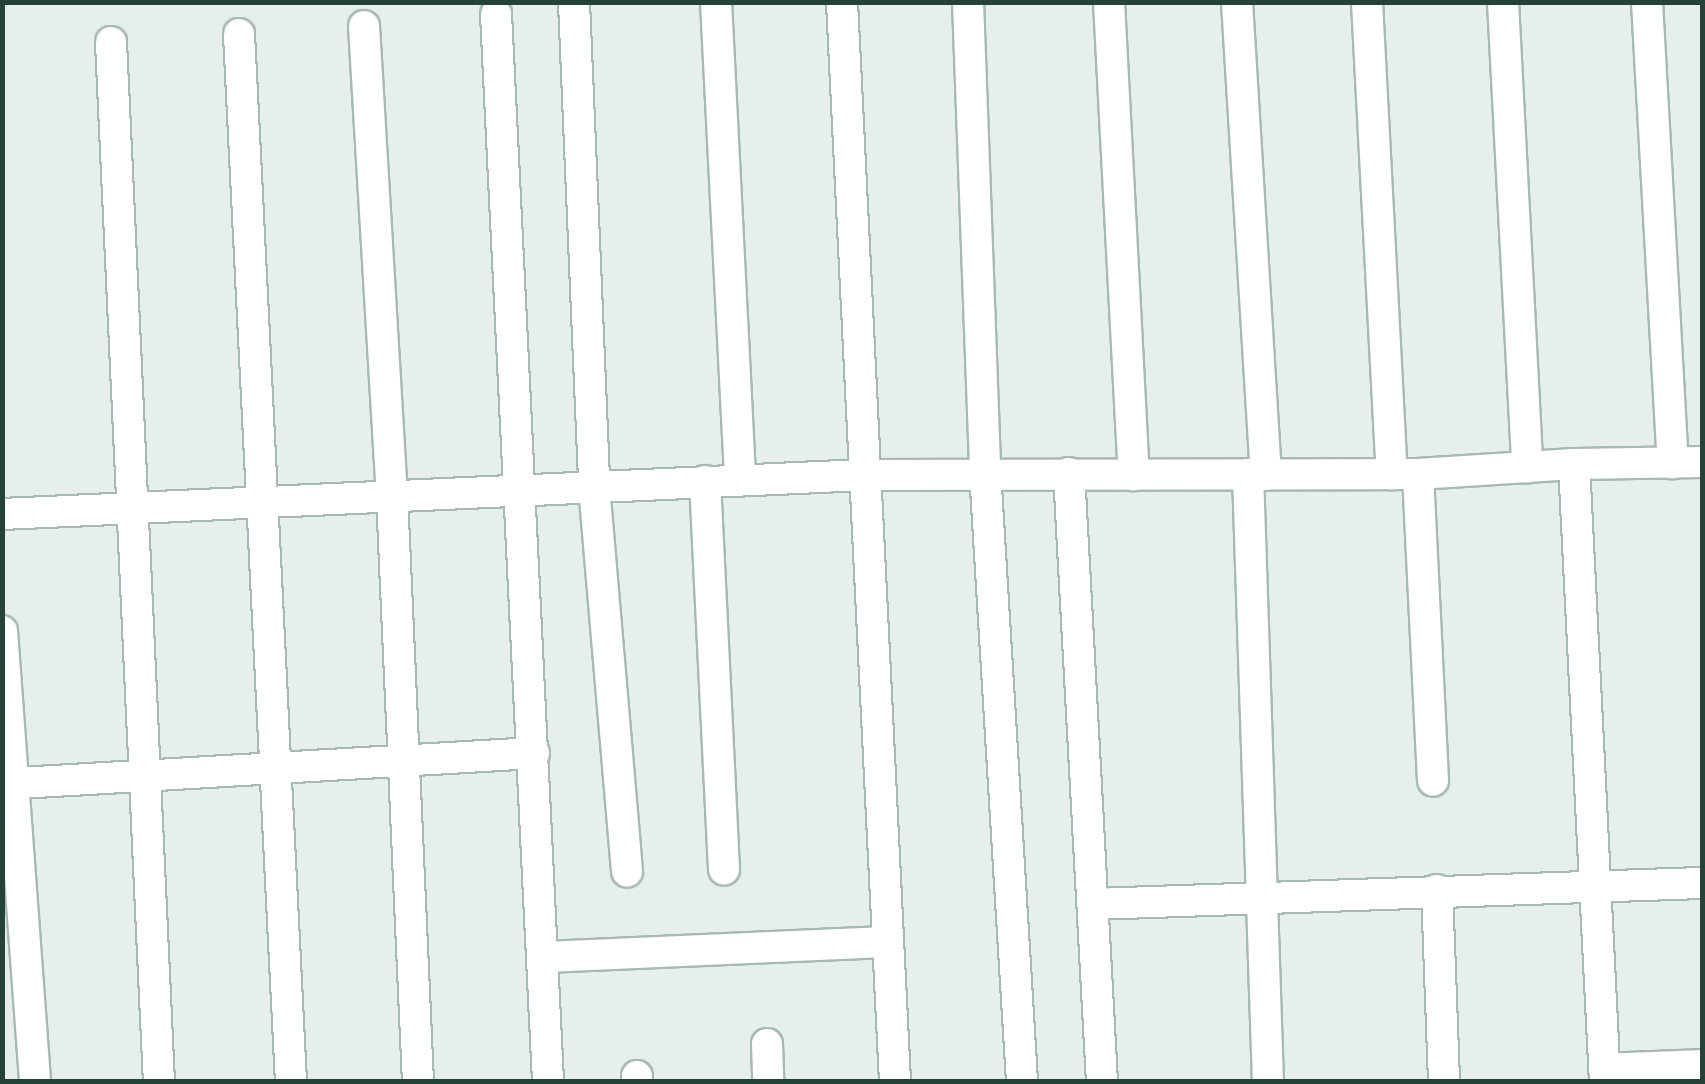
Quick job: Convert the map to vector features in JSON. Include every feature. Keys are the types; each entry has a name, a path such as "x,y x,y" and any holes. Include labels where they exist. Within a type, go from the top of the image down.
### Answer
{"street":[{"path":"574,2 594,486 627,872"},
{"path":"716,2 740,479"},
{"path":"842,2 895,1082"},
{"path":"968,2 985,472 1022,1082"},
{"path":"1109,2 1134,475"},
{"path":"1238,2 1257,474 1260,896 1268,1082"},
{"path":"1367,2 1433,781"},
{"path":"1503,2 1527,466"},
{"path":"2,514 864,474 1405,474 1688,462 1647,2"},
{"path":"496,14 523,490 548,1082"},
{"path":"364,26 392,496 418,1082"},
{"path":"239,34 291,1082"},
{"path":"111,42 159,1082"},
{"path":"1574,464 1604,1075 1702,1066"},
{"path":"1069,472 1102,1082"},
{"path":"705,481 724,870"},
{"path":"2,631 8,784 35,1082"},
{"path":"8,784 534,753"},
{"path":"1094,904 1702,883"},
{"path":"1437,890 1444,1082"},
{"path":"543,956 888,942"},
{"path":"767,1044 768,1082"}]}
